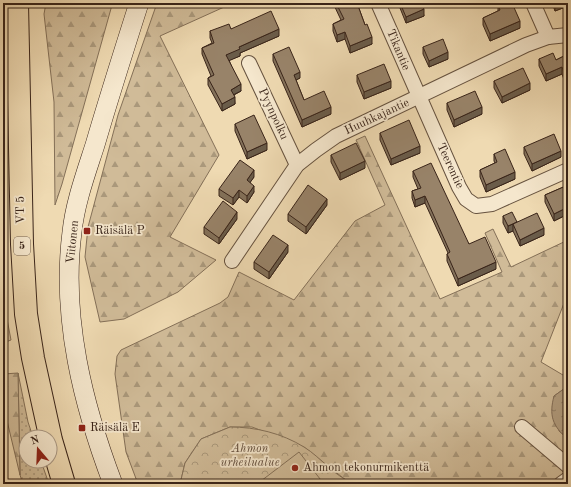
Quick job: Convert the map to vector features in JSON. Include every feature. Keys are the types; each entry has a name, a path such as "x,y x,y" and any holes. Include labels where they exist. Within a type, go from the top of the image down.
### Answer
{"highway":[{"name":"VT 5","path":"17,3 22,244 26,314 33,358 51,440 64,484"}],"main road":[{"name":"Viitonen","path":"113,484 91,422 79,372 72,332 70,259 72,231 86,172 140,3"}],"street":[{"name":"Tikantie","path":"378,3 418,97"},
{"path":"533,3 548,37"},
{"name":"Huuhkajantie","path":"232,261 297,165 336,136 526,44 548,37 568,36"},
{"name":"Pyynpolku","path":"249,63 297,165"},
{"name":"Teerentie","path":"418,97 459,187 466,198 476,206 492,204 568,170"},
{"path":"522,427 568,466"},
{"path":"561,484 568,479"}],"green space":[{"path":"46,3 111,3 112,5 55,205 54,102 44,14"},
{"path":"157,3 233,3 160,36 219,155 170,237 216,260 178,292 124,319 100,322 85,257 88,227 118,115"},
{"path":"365,136 440,299 502,272 485,233 493,229 511,267 568,240 568,293 541,362 568,378 568,386 554,396 559,431 568,439 568,484 356,484 347,481 304,447 252,427 230,427 201,439 185,463 180,484 138,484 126,452 115,374 117,356 121,350 220,303 228,297 239,272 294,300 355,221 385,205 356,140"},
{"path":"3,298 11,340 3,343"},
{"path":"18,373 30,429 19,429"},
{"path":"18,373 18,467 3,404 3,374"},
{"name":"Ahmon urheilualue","path":"230,427 249,428 268,432 295,442 311,452 335,473 356,484 180,484 185,463 201,439"},
{"name":"Ahmon tekonurmikenttä","path":"299,452 324,484 257,484"},
{"path":"20,469 44,469 49,484 23,484"}],"water":[{"path":"568,386 568,439 555,425 552,409 554,396"}],"building":[{"path":"336,3 357,3 365,25 367,24 372,37 350,46 345,32 337,35 333,24 344,19"},
{"path":"400,3 421,3 424,9 406,17"},
{"path":"503,3 512,3 520,21 490,34 483,18 500,10 498,5"},
{"path":"271,11 279,29 239,47 240,49 226,55 241,84 231,90 235,97 222,104 208,78 214,75 202,48 214,43 210,31 229,24 231,29"},
{"path":"443,39 448,52 429,61 423,47"},
{"path":"289,47 300,72 294,75 304,100 324,91 331,107 302,120 273,54"},
{"path":"553,53 556,60 568,54 568,77 566,78 562,67 546,74 539,59"},
{"path":"384,64 391,81 364,92 357,75"},
{"path":"523,68 530,83 502,97 494,81"},
{"path":"475,91 482,107 454,120 447,103"},
{"path":"254,115 267,143 247,152 235,124"},
{"path":"409,120 420,146 391,159 380,133"},
{"path":"554,134 561,151 532,164 524,147"},
{"path":"356,143 365,161 340,173 331,155"},
{"path":"505,149 515,172 486,185 480,170 497,162 494,154"},
{"path":"240,160 254,170 247,180 254,186 247,196 239,190 233,198 219,189"},
{"path":"431,163 469,244 485,237 496,262 458,279 447,254 450,252 425,196 415,200 412,191 421,188 413,171"},
{"path":"308,185 327,199 306,227 288,214"},
{"path":"568,185 568,207 554,214 545,195"},
{"path":"223,201 237,212 219,238 204,227"},
{"path":"512,212 517,222 508,226 503,216"},
{"path":"537,213 544,228 520,240 513,224"},
{"path":"273,235 288,245 269,272 254,262"}],"place":[{"name":"Räisälä P","path":"87,231"},
{"name":"Räisälä E","path":"82,428"},
{"name":"Ahmon tekonurmikenttä","path":"295,468"}]}
